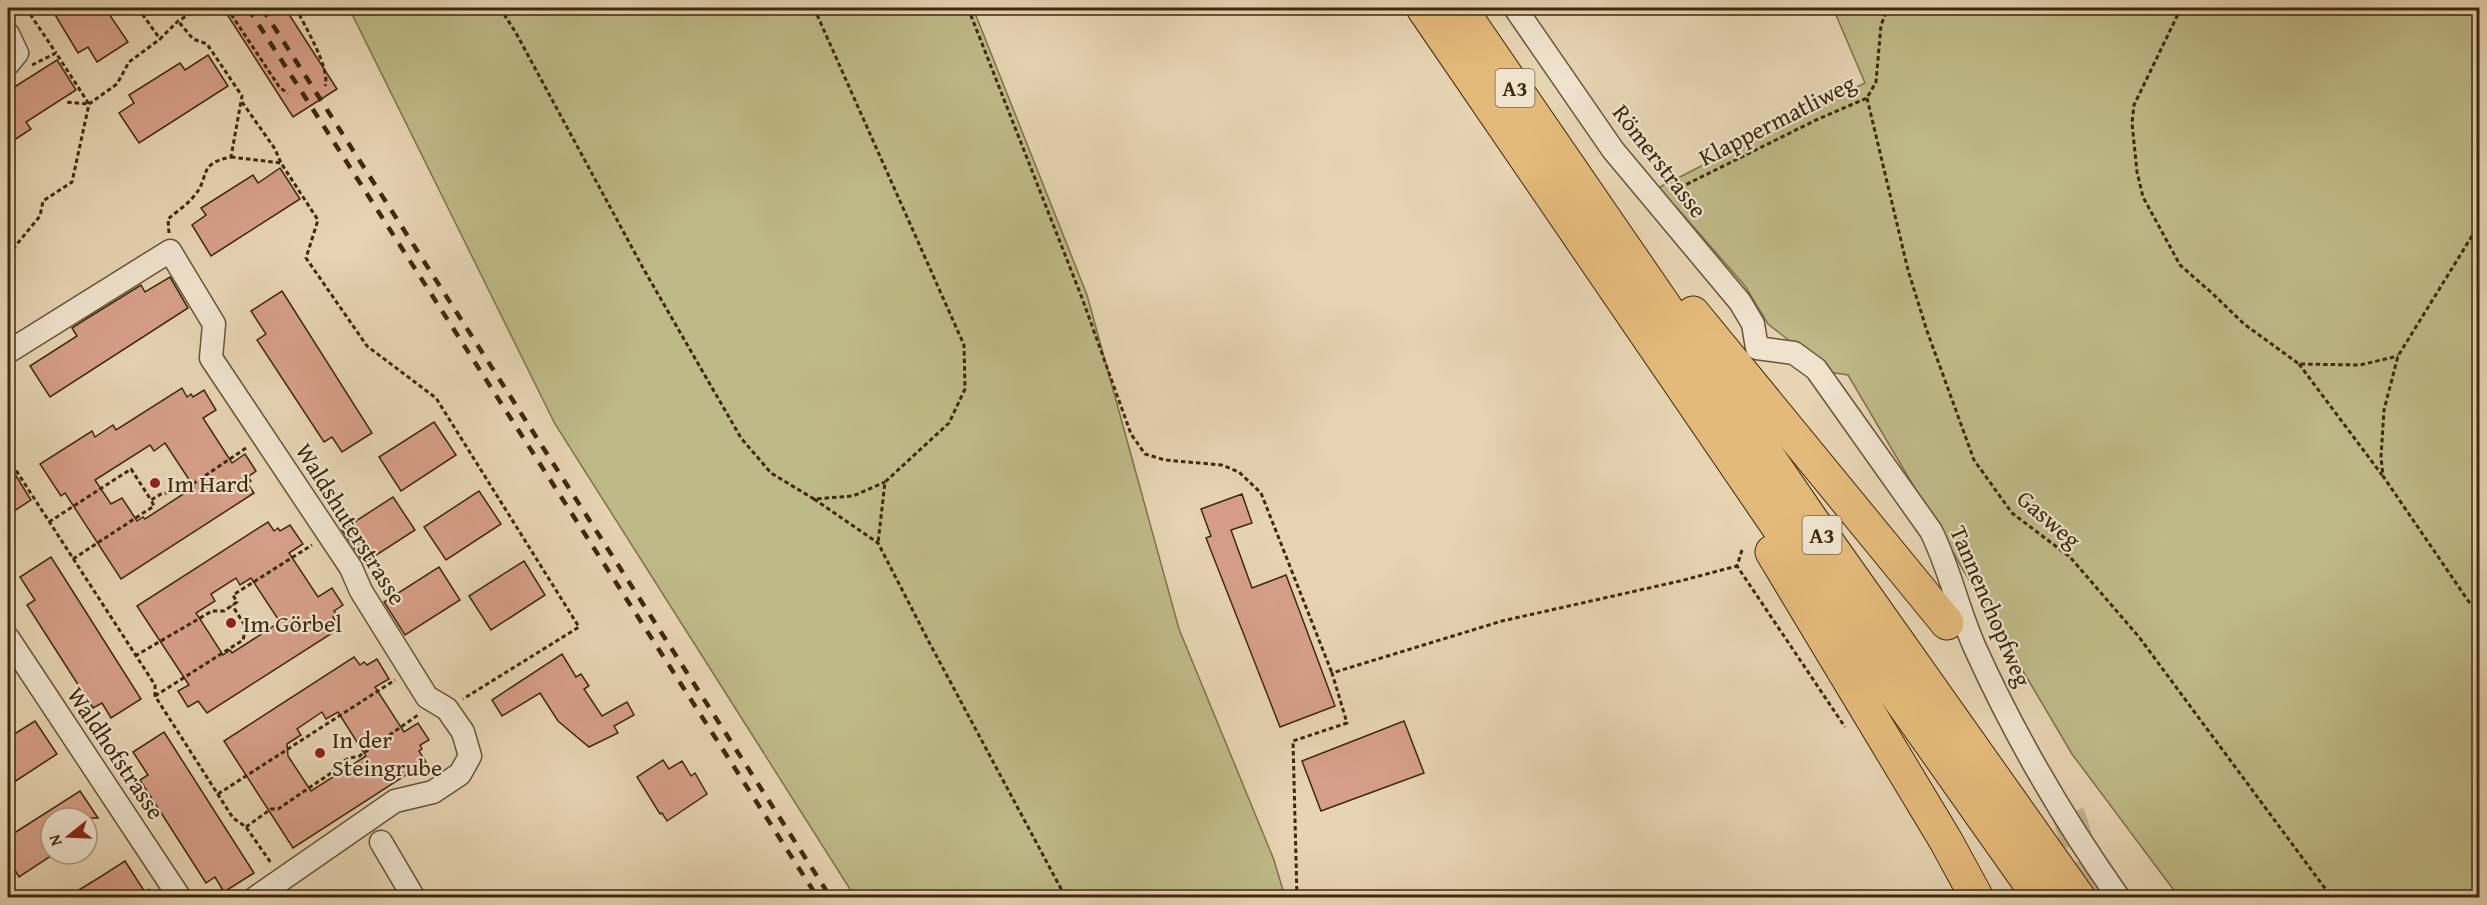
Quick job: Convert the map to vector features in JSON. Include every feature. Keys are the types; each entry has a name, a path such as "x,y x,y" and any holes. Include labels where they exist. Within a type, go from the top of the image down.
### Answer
{"highway":[{"name":"A3","path":"1423,8 1814,579 2040,897"},
{"name":"A3","path":"1460,8 1811,519 2079,897"},
{"name":"A3","path":"1570,169 1687,306 1947,623"},
{"name":"A3","path":"1635,320 1823,640 1946,841 1977,897"}],"street":[{"name":"Römerstrasse","path":"1515,8 1613,150 1740,302 1753,324 1757,348"},
{"path":"9,348 170,251"},
{"name":"Waldshuterstrasse","path":"170,251 214,324 211,358 351,568 361,591 426,697 442,706 463,732 470,756 460,774 433,792 395,801 255,897"},
{"name":"Tannenchopfweg","path":"1757,348 1794,353 1816,369 1930,531 1943,555 1975,648 1993,684 2043,777 2090,856 2120,897"},
{"name":"Waldhofstrasse","path":"8,638 180,897"},
{"path":"381,842 414,897"}],"path":[{"path":"26,8 90,104"},
{"path":"138,8 160,39"},
{"path":"8,255 40,216 43,201 72,182 90,104 117,84 129,62 160,39 178,21 200,8"},
{"path":"227,8 280,88 288,93"},
{"path":"296,8 318,53 327,80 325,86"},
{"path":"500,8 516,33 643,268 741,438 771,472 878,543 928,642 1066,897"},
{"path":"814,8 964,345 965,389 949,423 885,482 853,496 814,499"},
{"path":"968,8 1082,298 1131,434 1145,454 1165,460 1222,465 1239,472 1261,493 1332,673 1347,723 1293,741 1297,897"},
{"name":"Klappermatliweg","path":"1654,201 1816,120 1867,98 1876,82 1881,25 1888,8"},
{"path":"2181,8 2134,105 2132,140 2143,197 2180,265 2244,324 2299,364 2383,476 2469,602 2480,614"},
{"path":"178,21 193,39 207,44 242,96 231,157"},
{"path":"11,51 32,65 56,53"},
{"name":"Gasweg","path":"1867,98 1911,280 1974,460 2012,513 2070,557 2139,637 2297,851 2325,887 2337,897"},
{"path":"242,101 275,149 281,163 318,220 306,258 367,345 436,398 579,627 358,757 350,757 337,766 332,773 278,809 271,809 246,826"},
{"path":"65,102 90,104"},
{"path":"170,251 168,219 195,195 208,165 219,159 231,157 281,163"},
{"path":"2383,476 2381,457 2384,410 2398,356 2480,223"},
{"path":"2299,364 2360,365 2398,356"},
{"path":"151,500 161,494 184,490 264,437"},
{"path":"8,458 155,685 155,696 233,818 246,826 282,879"},
{"path":"49,522 131,469 154,507 73,559"},
{"path":"878,543 885,482"},
{"path":"135,656 212,611 224,611 237,602 233,595 328,534"},
{"path":"1737,566 1742,550"},
{"path":"1332,673 1502,621 1737,566"},
{"path":"1737,566 1846,727"},
{"path":"155,696 243,640 246,627 232,605"},
{"path":"218,794 410,670"}],"shaded area":[{"path":"349,8 973,8 1087,295 1179,629 1274,860 1285,897 855,897 555,424"},
{"path":"1833,8 2479,8 2479,897 2179,897 2072,754 1848,375 1829,372 1768,324 1745,286 1678,209 1656,189 1865,83"}],"building":[{"path":"51,8 105,8 128,42 97,62 88,47 78,53"},
{"path":"223,8 285,8 337,89 293,117"},
{"path":"208,55 228,86 139,143 119,113 134,103 129,95 180,63 185,70"},
{"path":"57,60 76,90 26,122 31,129 8,144 8,91"},
{"path":"280,168 300,199 211,256 192,225 206,215 201,208 253,175 258,183"},
{"path":"170,277 188,308 50,397 30,366 77,336 72,328 86,319 141,285 145,292"},
{"path":"282,291 372,433 342,452 332,437 324,442 257,340 266,334 251,311"},
{"path":"182,388 187,397 191,394 193,397 204,390 216,410 203,418 232,463 245,454 256,471 248,477 251,481 247,483 254,493 121,579 65,493 61,496 40,464 92,431 95,437 113,425 116,430","holes":["165,443 194,487 145,519 143,517 137,521 122,498 111,504 95,480 150,445 154,451"]},
{"path":"434,422 456,455 401,491 379,457"},
{"path":"8,463 31,500 8,515"},
{"path":"479,491 501,524 446,560 424,527"},
{"path":"1242,494 1252,523 1231,530 1252,588 1286,575 1335,706 1280,727 1206,538 1211,536 1201,509"},
{"path":"393,497 415,530 364,563 342,530"},
{"path":"268,522 274,531 278,528 280,531 290,525 303,544 289,553 318,597 332,588 343,605 334,611 337,615 333,617 340,628 207,713 198,701 188,707 178,691 189,685 137,606","holes":["236,578 240,585 251,578 280,622 232,653 230,650 223,655 196,613 215,601 211,594"]},
{"path":"51,557 141,699 111,718 102,703 93,708 27,605 35,600 20,577"},
{"path":"524,561 545,595 491,630 469,596"},
{"path":"439,567 460,600 405,635 384,602"},
{"path":"562,654 576,677 581,674 589,686 584,689 602,716 627,702 634,715 614,726 618,733 589,747 558,721 540,693 502,716 492,700"},
{"path":"354,657 360,665 364,662 367,665 377,659 389,679 375,687 404,732 418,723 429,740 420,745 422,749 419,751 426,762 293,848 224,741","holes":["322,712 326,719 338,712 366,756 311,791 288,756 287,744 301,735 297,729"]},
{"path":"35,721 57,754 8,786 8,738"},
{"path":"1404,721 1424,773 1321,811 1302,761"},
{"path":"164,732 254,873 224,892 215,877 206,883 140,780 148,775 133,752"},
{"path":"663,760 669,769 682,761 691,776 695,773 707,794 667,821 662,813 660,814 637,777"},
{"path":"80,791 90,806 57,806"},
{"path":"39,817 39,864 19,877 8,859 8,837"},
{"path":"125,861 148,897 67,897 97,879"}],"tunnel":[{"path":"2068,814 2079,855 2082,898"}],"railway":[{"path":"248,8 818,898"},
{"path":"262,8 831,898"}],"place":[{"name":"Im Hard","path":"155,483"},
{"name":"Im Görbel","path":"231,623"},
{"name":"In der Steingrube","path":"320,753"}]}
